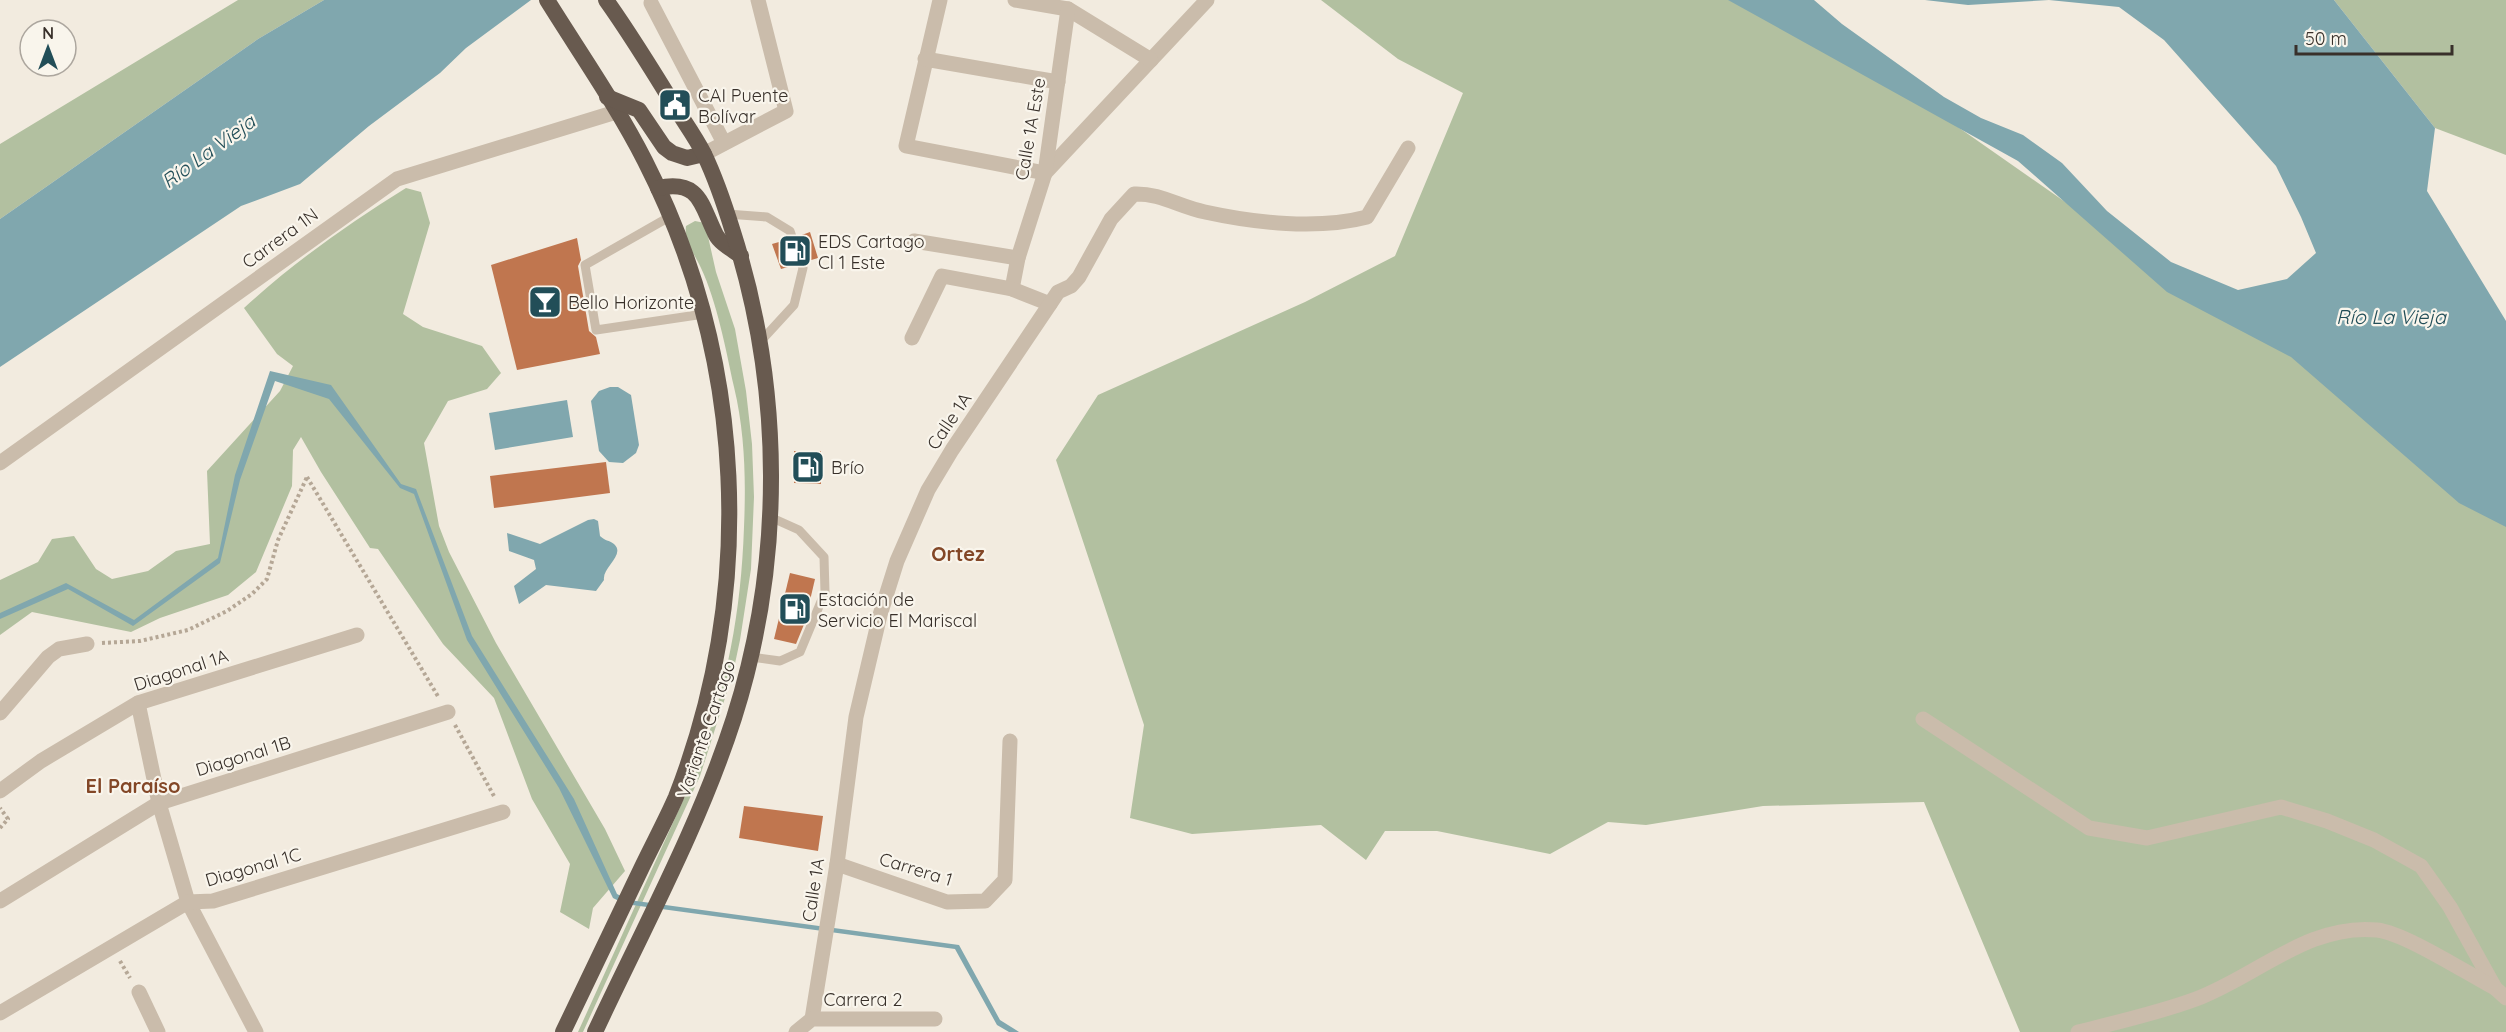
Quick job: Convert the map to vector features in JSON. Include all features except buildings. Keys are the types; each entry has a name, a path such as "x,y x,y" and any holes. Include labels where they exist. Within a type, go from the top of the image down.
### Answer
{"highway":[{"name":"Variante Cartago","path":"548,0 645,160 671,216 704,314 723,401 728,445 730,535 722,624 704,711 675,797 563,1032"},
{"name":"Variante Cartago","path":"595,1032 705,796 733,720 751,657 760,611 770,517 770,429 760,342 741,256 704,154 640,48 606,0"},
{"path":"607,97 639,110 664,147 672,153 687,158 704,154"},
{"path":"658,188 668,186 684,189 702,201 716,237 741,256"}],"street":[{"path":"704,154 786,111 758,0"},
{"path":"940,0 906,146 1045,173 1207,0"},
{"path":"1015,0 1068,9 1151,60"},
{"path":"651,3 724,143"},
{"name":"Calle 1A Este","path":"1012,289 1018,258 1045,173 1068,9"},
{"path":"926,59 1058,82"},
{"name":"Carrera 1N","path":"0,463 397,178 616,112"},
{"name":"Calle 1A","path":"812,1019 837,864 856,717 880,615 897,561 928,490 1050,303 1058,292 1071,286 1079,277 1111,219 1134,194 1151,194 1204,212 1273,223 1347,223 1367,218 1408,148"},
{"path":"914,240 1018,258"},
{"path":"912,338 942,276 1012,289 1050,303"},
{"name":"Diagonal 1A","path":"0,791 41,761 138,703 357,635"},
{"path":"0,713 48,657 59,649 87,644"},
{"path":"138,703 159,803 188,902 256,1032"},
{"name":"Diagonal 1B","path":"0,901 159,803 448,712"},
{"path":"1923,719 2089,828 2146,838 2281,807 2327,821 2374,840 2421,866 2450,907 2501,993"},
{"name":"Carrera 1","path":"837,864 946,902 985,901 1005,880 1010,741"},
{"name":"Diagonal 1C","path":"0,1013 188,902 213,901 503,812"},
{"path":"2078,1032 2131,1019 2198,998 2291,949 2321,937 2351,929 2380,930 2401,938 2501,993"},
{"path":"139,992 158,1032"},
{"name":"Carrera 2","path":"796,1032 812,1019 935,1019"}],"lane":[{"path":"727,214 766,218 790,231 792,237"},
{"path":"671,216 585,265 596,330 704,314"},
{"path":"760,342 794,304 803,268 801,263"},
{"path":"751,657 780,661 800,652 825,592 824,557 799,530 770,517"}],"path":[{"path":"87,644 140,641 188,630 242,602 267,579 278,540 307,477 448,712 503,812"},
{"path":"0,807 8,819 0,828"},
{"path":"112,947 139,992"}],"green space":[{"path":"238,0 324,0 258,39 0,219 0,144"},
{"path":"1321,0 1729,0 1835,41 2171,276 2506,488 2506,1032 2020,1032 1924,802 1763,806 1646,825 1608,822 1550,854 1437,831 1385,831 1366,860 1321,825 1192,834 1130,818 1144,725 1056,460 1098,395 1305,302 1395,256 1463,93 1398,59"},
{"path":"2334,0 2506,0 2506,155 2435,128"},
{"path":"406,188 421,192 430,223 403,314 423,327 482,346 501,373 487,389 448,401 424,443 439,526 449,552 496,643 605,829 625,871 593,908 589,929 560,912 570,864 532,799 494,698 443,644 378,549 370,548 301,437 293,450 292,486 256,572 228,595 160,618 131,632 32,612 0,635 0,580 38,562 52,539 74,536 96,569 112,579 148,571 176,551 210,544 207,471 280,391 293,366 277,354 244,308 322,244"},
{"path":"695,221 705,223 716,272 735,329 746,391 752,444 754,497 751,569 733,673 700,776 583,1032 578,1032 696,772 724,681 735,621 744,527 743,439 738,404 716,311 707,281 690,248 687,237 686,226"}],"water":[{"name":"Río La Vieja","path":"324,0 531,0 466,48 440,73 369,126 300,184 241,206 0,367 0,219 258,39"},
{"name":"Río La Vieja","path":"1728,0 1814,0 1842,24 1944,97 1981,118 2023,135 2062,163 2107,211 2171,262 2238,290 2287,279 2316,253 2276,166 2164,40 2119,7 2049,0 2334,0 2435,128 2427,191 2506,321 2506,527 2459,503 2291,357 2167,292 2018,161"},
{"path":"1925,0 2049,0 1968,5"},
{"path":"270,371 331,385 401,484 416,489 472,636 574,799 617,894 629,900 959,945 1000,1020 1019,1032 1009,1032 997,1025 955,949 625,904 613,898 559,788 467,640 414,494 400,488 329,399 275,381 240,480 220,563 133,626 68,589 0,619 0,613 66,583 134,620 218,558 235,475"},
{"path":"618,387 631,395 639,445 636,453 623,463 609,462 599,451 591,401 599,391"},
{"path":"567,400 573,437 495,450 489,413"},
{"path":"594,519 598,521 600,536 617,548 616,557 606,570 604,580 596,591 546,585 519,604 514,586 536,569 534,560 509,551 507,533 540,544"}],"place":[{"name":"CAI Puente Bolívar","path":"675,105"},
{"name":"EDS Cartago Cl 1 Este","path":"795,251"},
{"name":"Bello Horizonte","path":"545,302"},
{"name":"Brío","path":"808,467"},
{"name":"Estación de Servicio El Mariscal","path":"795,609"}],"district":[{"name":"Ortez","path":"958,553"},
{"name":"El Paraíso","path":"133,785"}]}
